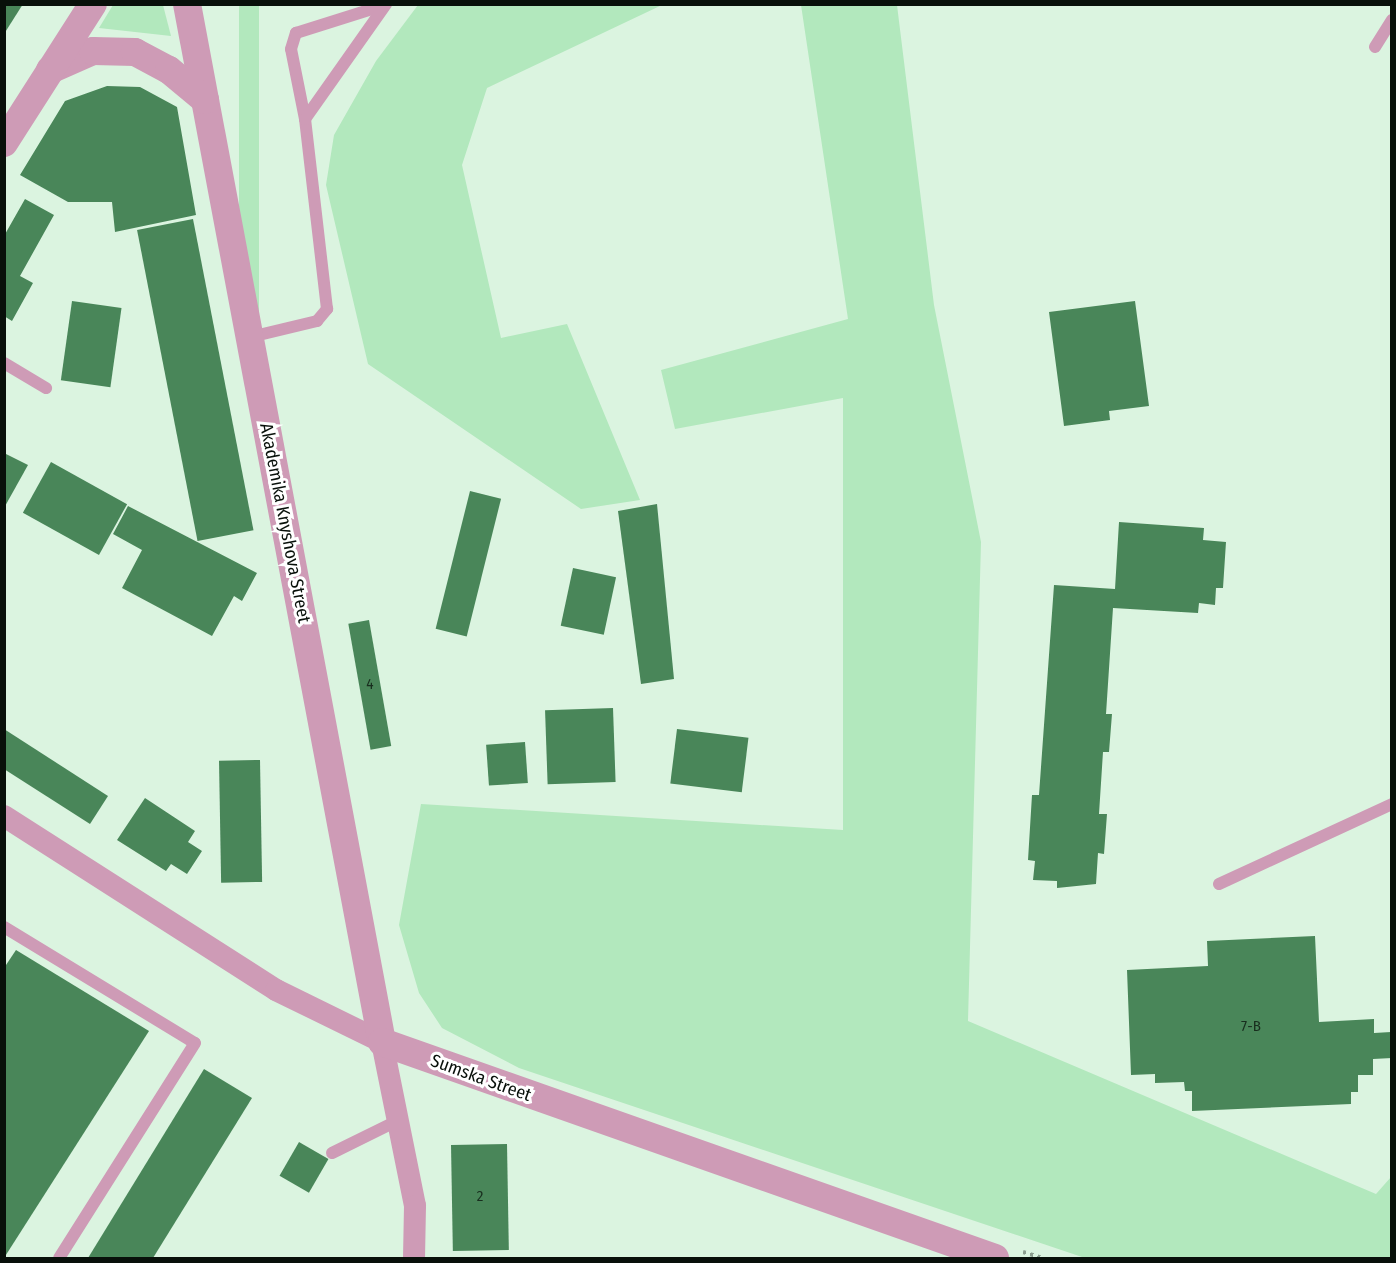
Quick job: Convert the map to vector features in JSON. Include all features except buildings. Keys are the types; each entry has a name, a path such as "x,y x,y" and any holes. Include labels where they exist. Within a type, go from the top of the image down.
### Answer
{"street":[{"path":"4,143 93,4"},
{"name":"Akademika Knyshova Street","path":"187,4 382,1042"},
{"path":"50,70 93,51 135,52 169,69 205,100"},
{"name":"Sumska Street","path":"4,816 276,990 382,1042 995,1258"},
{"path":"382,1042 415,1206 414,1258"}],"lane":[{"path":"305,119 385,5"},
{"path":"250,337 317,321 327,309 305,119 291,49 296,33 385,5"},
{"path":"1375,46 1392,20"},
{"path":"4,363 46,388"},
{"path":"1219,884 1392,804"},
{"path":"4,927 195,1043 59,1258"},
{"path":"332,1153 398,1121"}],"green space":[{"path":"113,5 163,5 171,36 99,28"},
{"path":"239,5 259,5 259,312 239,312"},
{"path":"418,5 662,5 487,88 462,165 501,338 567,324 640,500 581,509 368,364 326,185 334,135 376,61"},
{"path":"801,5 897,5 934,305 981,542 968,1021 1376,1194 1391,1177 1391,1258 1085,1258 519,1068 442,1028 419,993 399,925 421,804 843,830 843,398 675,429 661,370 848,319"}]}
